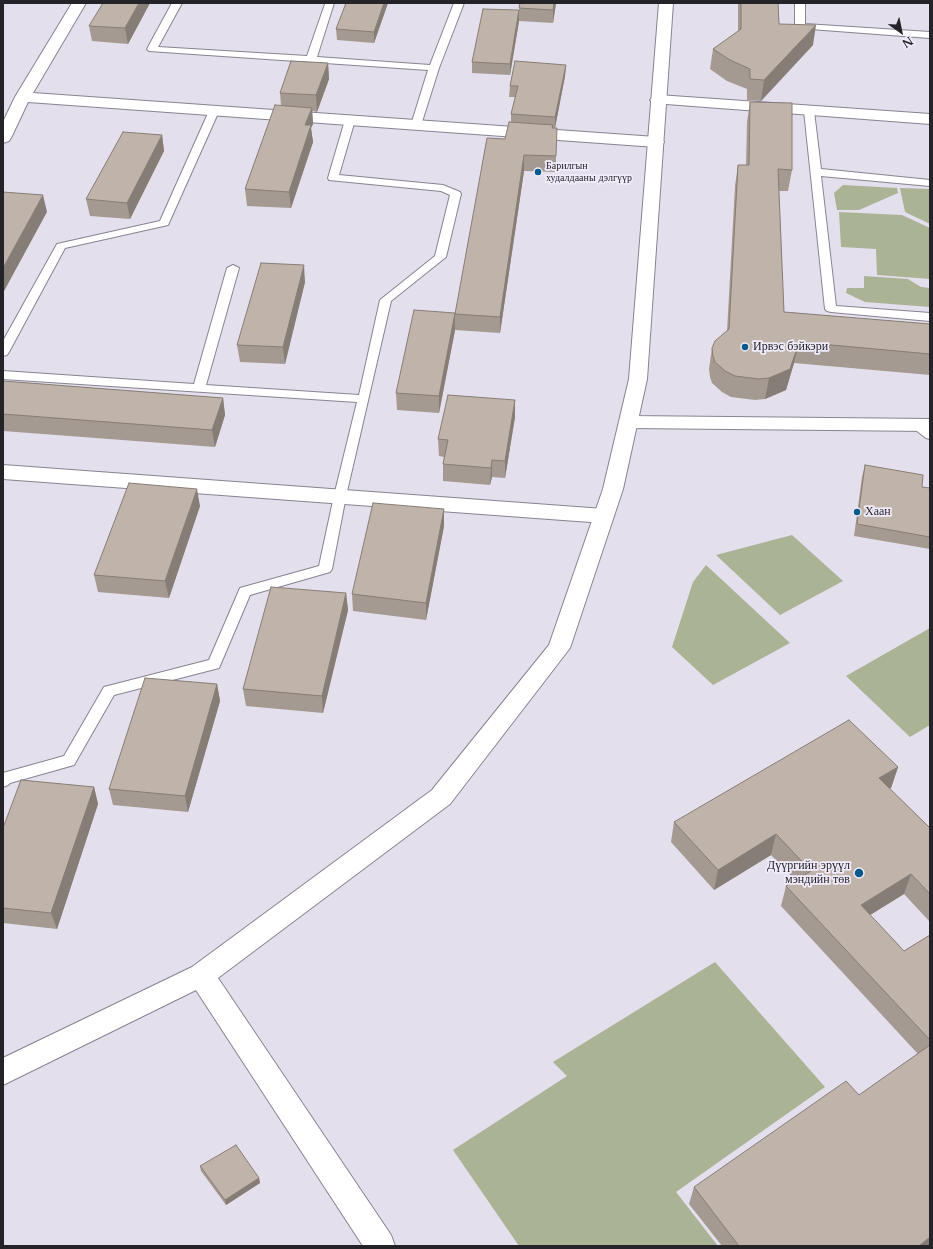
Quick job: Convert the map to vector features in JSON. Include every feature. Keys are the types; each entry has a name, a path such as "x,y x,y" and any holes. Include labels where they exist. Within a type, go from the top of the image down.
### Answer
{"street":[{"path":"3,138 23,97 79,3"},
{"path":"3,1072 201,975 441,797 559,648 613,489 638,378 666,3"},
{"path":"23,97 656,142"},
{"path":"658,100 930,119"},
{"path":"628,422 926,428"},
{"path":"3,472 604,516"},
{"path":"201,975 380,1246"}],"lane":[{"path":"177,3 152,49 434,68"},
{"path":"416,125 434,68 459,3"},
{"path":"800,3 800,26 930,35"},
{"path":"311,59 330,4"},
{"path":"3,352 61,246 164,223 214,111"},
{"path":"809,111 831,309 930,317"},
{"path":"3,781 5,778 69,761 108,691 214,664 245,592 325,568 340,496 364,399 386,300 440,258 456,194 443,188 333,178 350,120"},
{"path":"816,172 930,183"},
{"path":"199,388 233,268"},
{"path":"3,375 364,399"}],"green space":[{"path":"843,185 897,188 898,193 859,210 837,210 834,193"},
{"path":"900,188 930,189 930,224 905,212"},
{"path":"839,212 902,215 930,228 930,279 877,275 876,249 841,247"},
{"path":"864,276 908,279 921,287 930,288 930,307 865,302 846,293 847,288 864,288"},
{"path":"792,535 843,581 780,615 716,555"},
{"path":"706,565 790,643 713,685 672,647 693,582"},
{"path":"930,628 930,725 910,737 846,676"},
{"path":"715,962 825,1087 676,1192 718,1246 519,1246 453,1150 567,1076 553,1062"}],"building":[{"path":"103,3 139,3 125,28 89,26"},
{"path":"346,3 384,3 374,32 336,29"},
{"path":"520,3 554,3 553,10 519,8"},
{"path":"741,3 778,3 779,24 816,25 764,80 750,79 750,69 730,60 713,49 741,29"},
{"path":"483,9 519,10 510,64 472,62"},
{"path":"291,61 328,63 316,95 280,93"},
{"path":"515,61 566,65 555,117 511,114 518,86 510,86"},
{"path":"750,102 792,103 792,170 778,169 784,312 930,324 930,354 799,342 790,369 769,378 759,379 735,376 725,371 715,362 712,348 715,341 729,329 738,165 749,165"},
{"path":"275,105 312,108 305,125 311,125 289,192 245,189"},
{"path":"509,122 553,125 552,128 557,128 556,156 524,155 500,317 455,314 487,138 505,139"},
{"path":"123,132 162,135 127,203 86,199"},
{"path":"3,192 43,195 3,268"},
{"path":"261,263 304,265 283,347 237,345"},
{"path":"414,310 455,313 439,396 396,393"},
{"path":"3,381 223,398 212,430 3,414"},
{"path":"448,395 515,400 505,461 492,460 491,468 443,464 448,440 438,439"},
{"path":"865,465 923,475 922,487 930,488 930,537 857,524"},
{"path":"129,483 197,489 165,581 94,575"},
{"path":"373,503 444,509 426,603 352,594"},
{"path":"271,587 346,593 322,696 243,689"},
{"path":"145,678 217,684 185,796 109,789"},
{"name":"Дүүргийн эрүүл мэндийн төв","path":"849,720 898,767 879,778 930,828 930,894 911,874 861,905 904,951 930,935 930,1040 786,886 811,871 776,834 718,870 674,822"},
{"path":"21,780 94,787 51,913 3,908 3,828"},
{"path":"930,1045 930,1237 919,1246 739,1246 694,1187 846,1081 859,1095"},
{"path":"236,1145 259,1178 225,1200 200,1166"}],"place":[{"name":"Барилгын худалдааны дэлгүүр","path":"538,172"},
{"name":"Ирвэс бэйкэри","path":"745,347"},
{"name":"Хаан","path":"857,512"},
{"name":"Дүүргийн эрүүл мэндийн төв","path":"859,873"}]}
